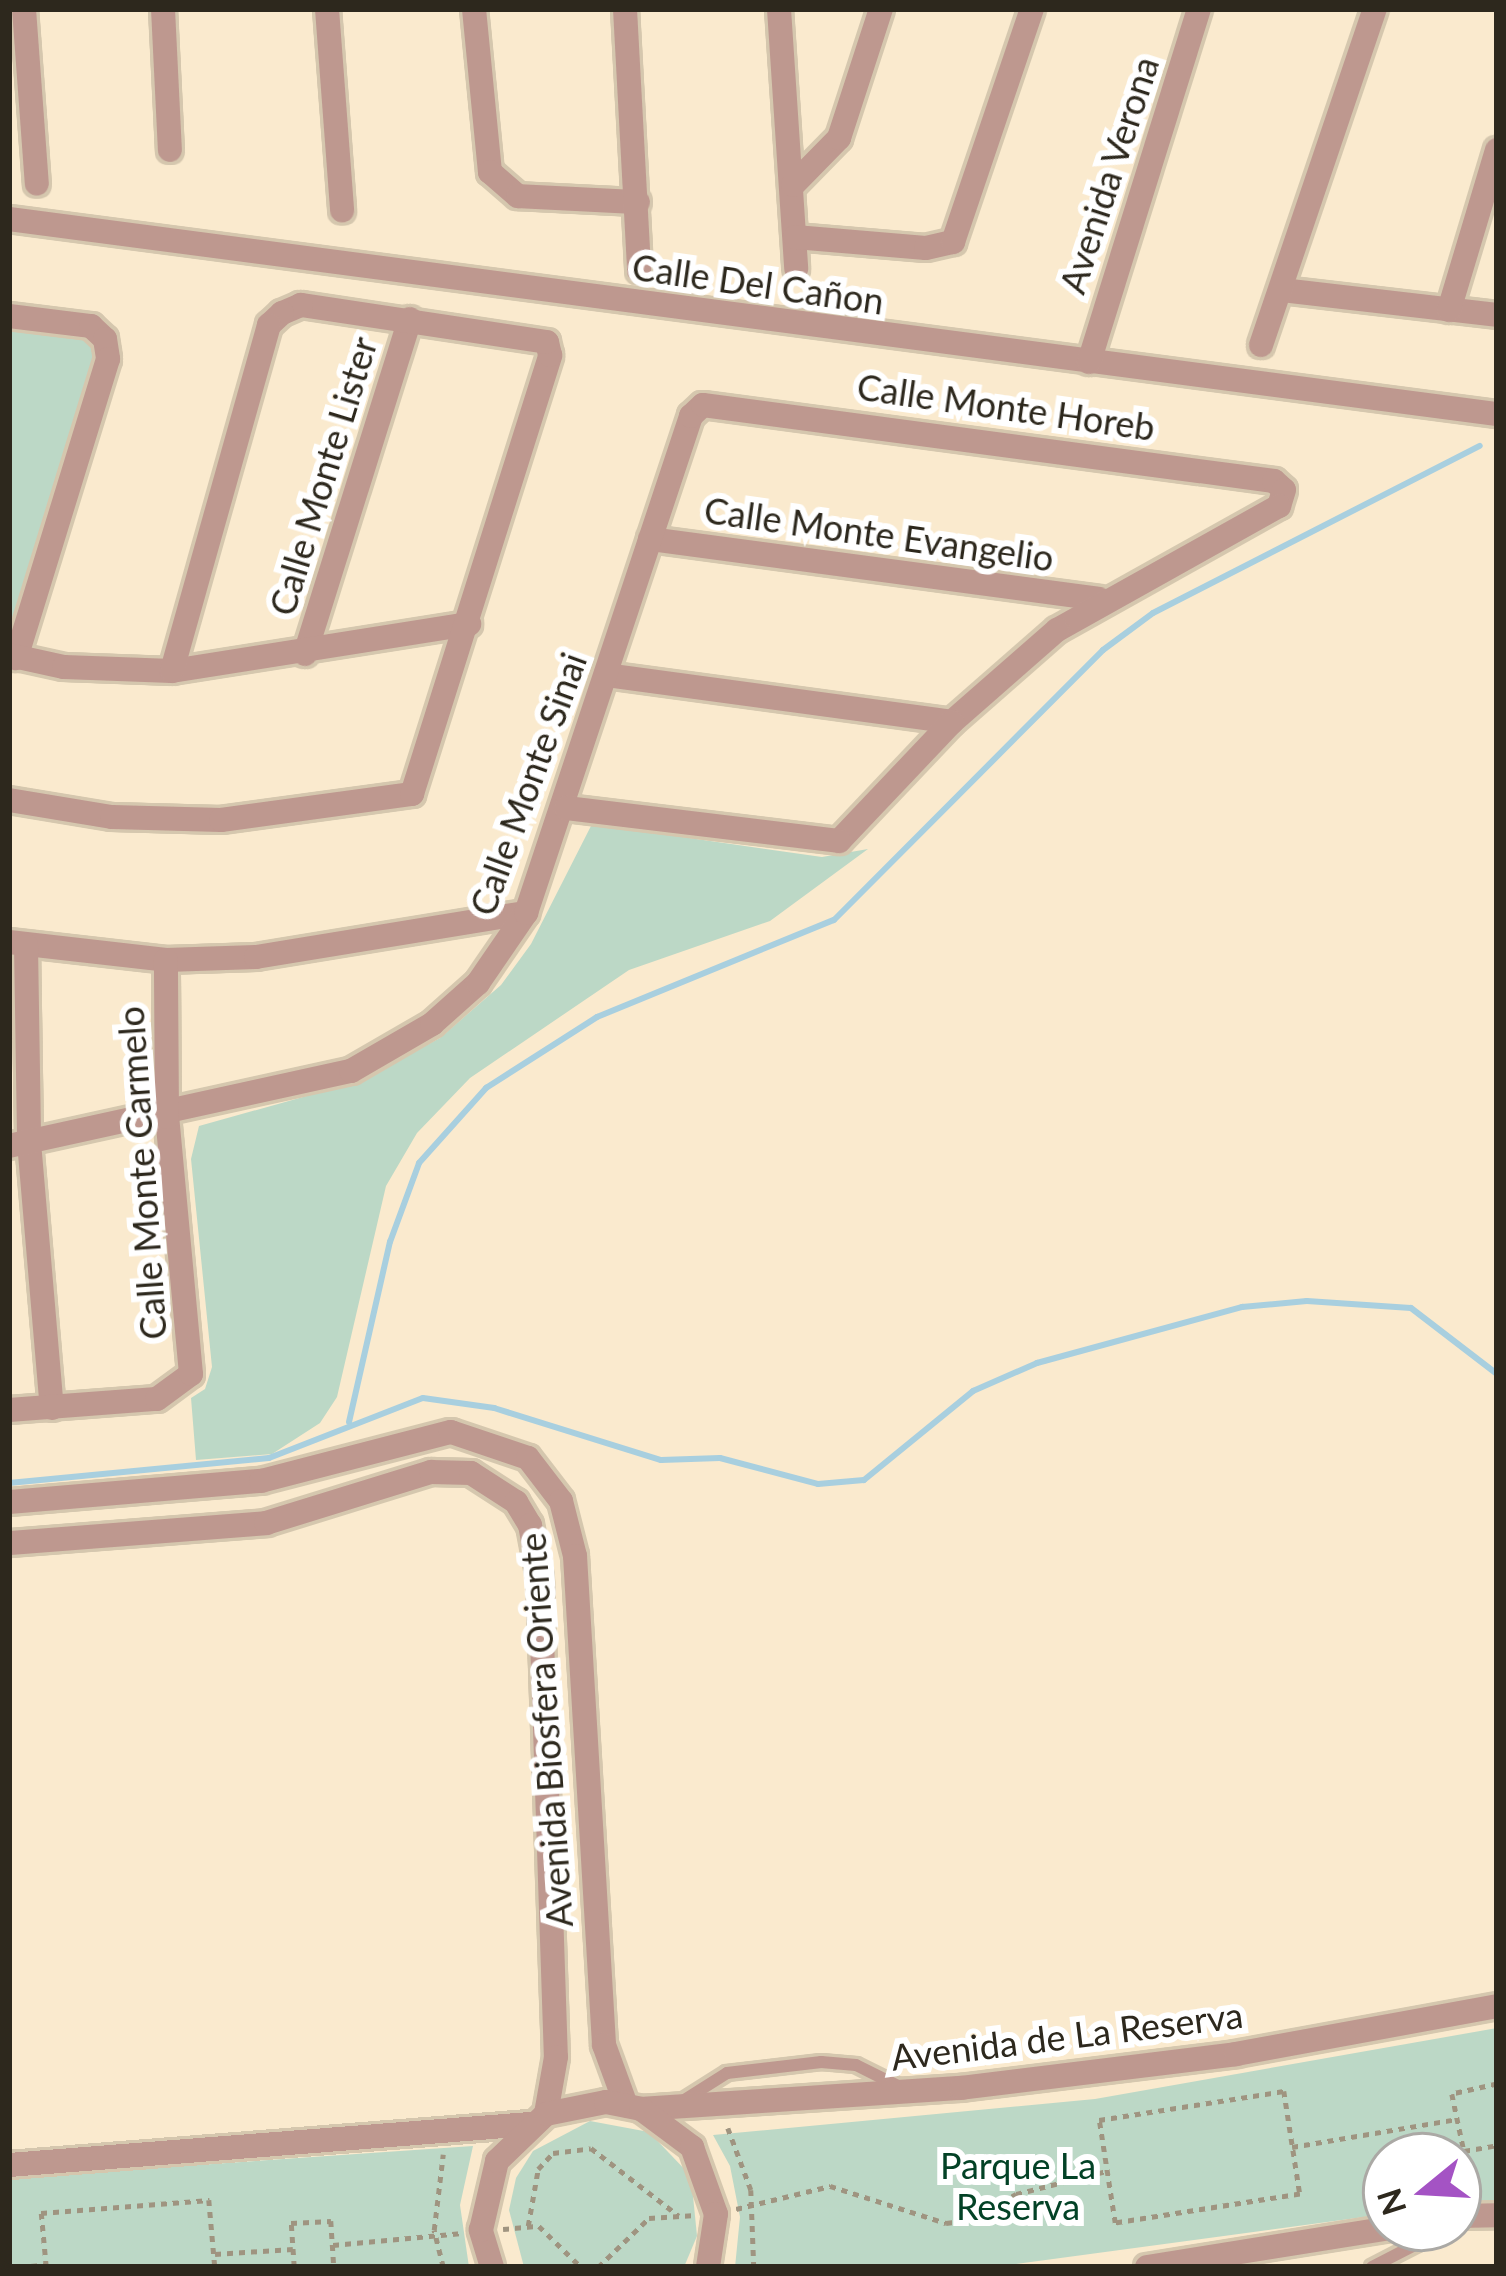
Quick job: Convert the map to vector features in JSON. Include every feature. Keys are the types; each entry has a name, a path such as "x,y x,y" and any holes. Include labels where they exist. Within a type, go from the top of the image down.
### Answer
{"street":[{"path":"24,9 37,184"},
{"path":"163,9 170,150"},
{"path":"327,9 342,210"},
{"path":"474,9 490,172 518,196 638,202"},
{"path":"626,9 639,271"},
{"path":"779,9 796,268"},
{"path":"794,185 839,138 881,9"},
{"path":"795,237 926,248 953,242 1032,9"},
{"name":"Avenida Verona","path":"1089,362 1199,9"},
{"path":"1261,345 1375,9"},
{"path":"1449,310 1497,150"},
{"name":"Calle Del Cañon","path":"9,219 1497,415"},
{"path":"1282,290 1497,315"},
{"path":"9,800 112,817 221,820 412,794 550,355 547,342 301,304 268,325 172,671"},
{"path":"9,316 92,326 105,339 108,359 13,657 172,671 305,654 469,624"},
{"name":"Calle Monte Lister","path":"305,654 410,319"},
{"name":"Calle Monte Horeb","path":"710,403 1274,481 1285,494 1279,506 1099,599"},
{"name":"Calle Monte Sinai","path":"19,1144 310,1085 385,1056 478,983 526,913 566,808 691,416 710,403"},
{"name":"Calle Monte Evangelio","path":"650,539 1099,599"},
{"path":"566,808 839,841 952,722 1099,599"},
{"path":"606,675 952,722"},
{"path":"9,1410 52,1408 19,1144 18,944 166,960 334,950 526,913"},
{"name":"Calle Monte Carmelo","path":"52,1408 157,1399 188,1381 167,1117 166,960"},
{"name":"Avenida Biosfera Oriente","path":"9,1502 261,1481 451,1432 528,1458 561,1501 575,1556 604,2045 633,2107"},
{"name":"Avenida Biosfera Oriente","path":"9,1543 266,1523 431,1472 471,1473 516,1502 530,1525 540,1578 556,2057 538,2119"},
{"name":"Avenida de La Reserva","path":"9,2165 448,2131 538,2119 585,2102 675,2108 910,2093 1236,2054 1497,2006"},
{"path":"633,2107 692,2147 716,2214 708,2267"},
{"path":"492,2267 482,2230 485,2191 496,2162 538,2119"},
{"path":"1147,2267 1362,2233"}],"lane":[{"path":"675,2108 727,2073 821,2062 856,2065 910,2093"},
{"path":"1372,2267 1399,2252"},
{"path":"1227,2258 1252,2267"}],"path":[{"path":"1497,2084 1452,2094 1464,2151 1497,2145"},
{"path":"1284,2091 1300,2194 1115,2223 1107,2171 1099,2120 1284,2091"},
{"path":"718,2104 753,2204 754,2267"},
{"path":"1292,2147 1457,2119"},
{"path":"443,2267 434,2230 448,2131"},
{"path":"528,2227 538,2169 553,2153 591,2149 679,2216"},
{"path":"598,2267 649,2218 716,2214 830,2186 946,2223 1016,2194 1107,2171"},
{"path":"20,2267 46,2266 41,2213 209,2200 214,2267"},
{"path":"294,2267 291,2223 331,2221 334,2267"},
{"path":"214,2254 293,2249"}],"green space":[{"path":"9,325 87,335 97,353 9,636"},
{"path":"592,824 822,857 868,849 770,921 629,970 470,1078 417,1133 386,1186 337,1397 320,1423 272,1454 196,1460 191,1398 205,1389 212,1367 191,1159 199,1126 360,1081 440,1038 501,985 531,944"},
{"name":"Parque La Reserva","path":"1497,2028 1497,2200 1482,2202 1482,2132 1362,2132 1362,2217 994,2267 735,2267 740,2217 730,2166 713,2135 1095,2099"},
{"path":"590,2121 649,2132 691,2176 697,2236 684,2267 524,2267 509,2210 516,2178 533,2151"},
{"path":"473,2146 460,2205 469,2267 9,2267 9,2178"}],"waterway":[{"path":"349,1422 390,1242 419,1163 486,1088 597,1017 834,920 1103,650 1153,613 1480,446"},
{"path":"9,1483 269,1458 423,1398 494,1408 661,1460 720,1458 818,1484 864,1480 973,1391 1037,1363 1242,1307 1307,1301 1411,1308 1497,1374"}]}
